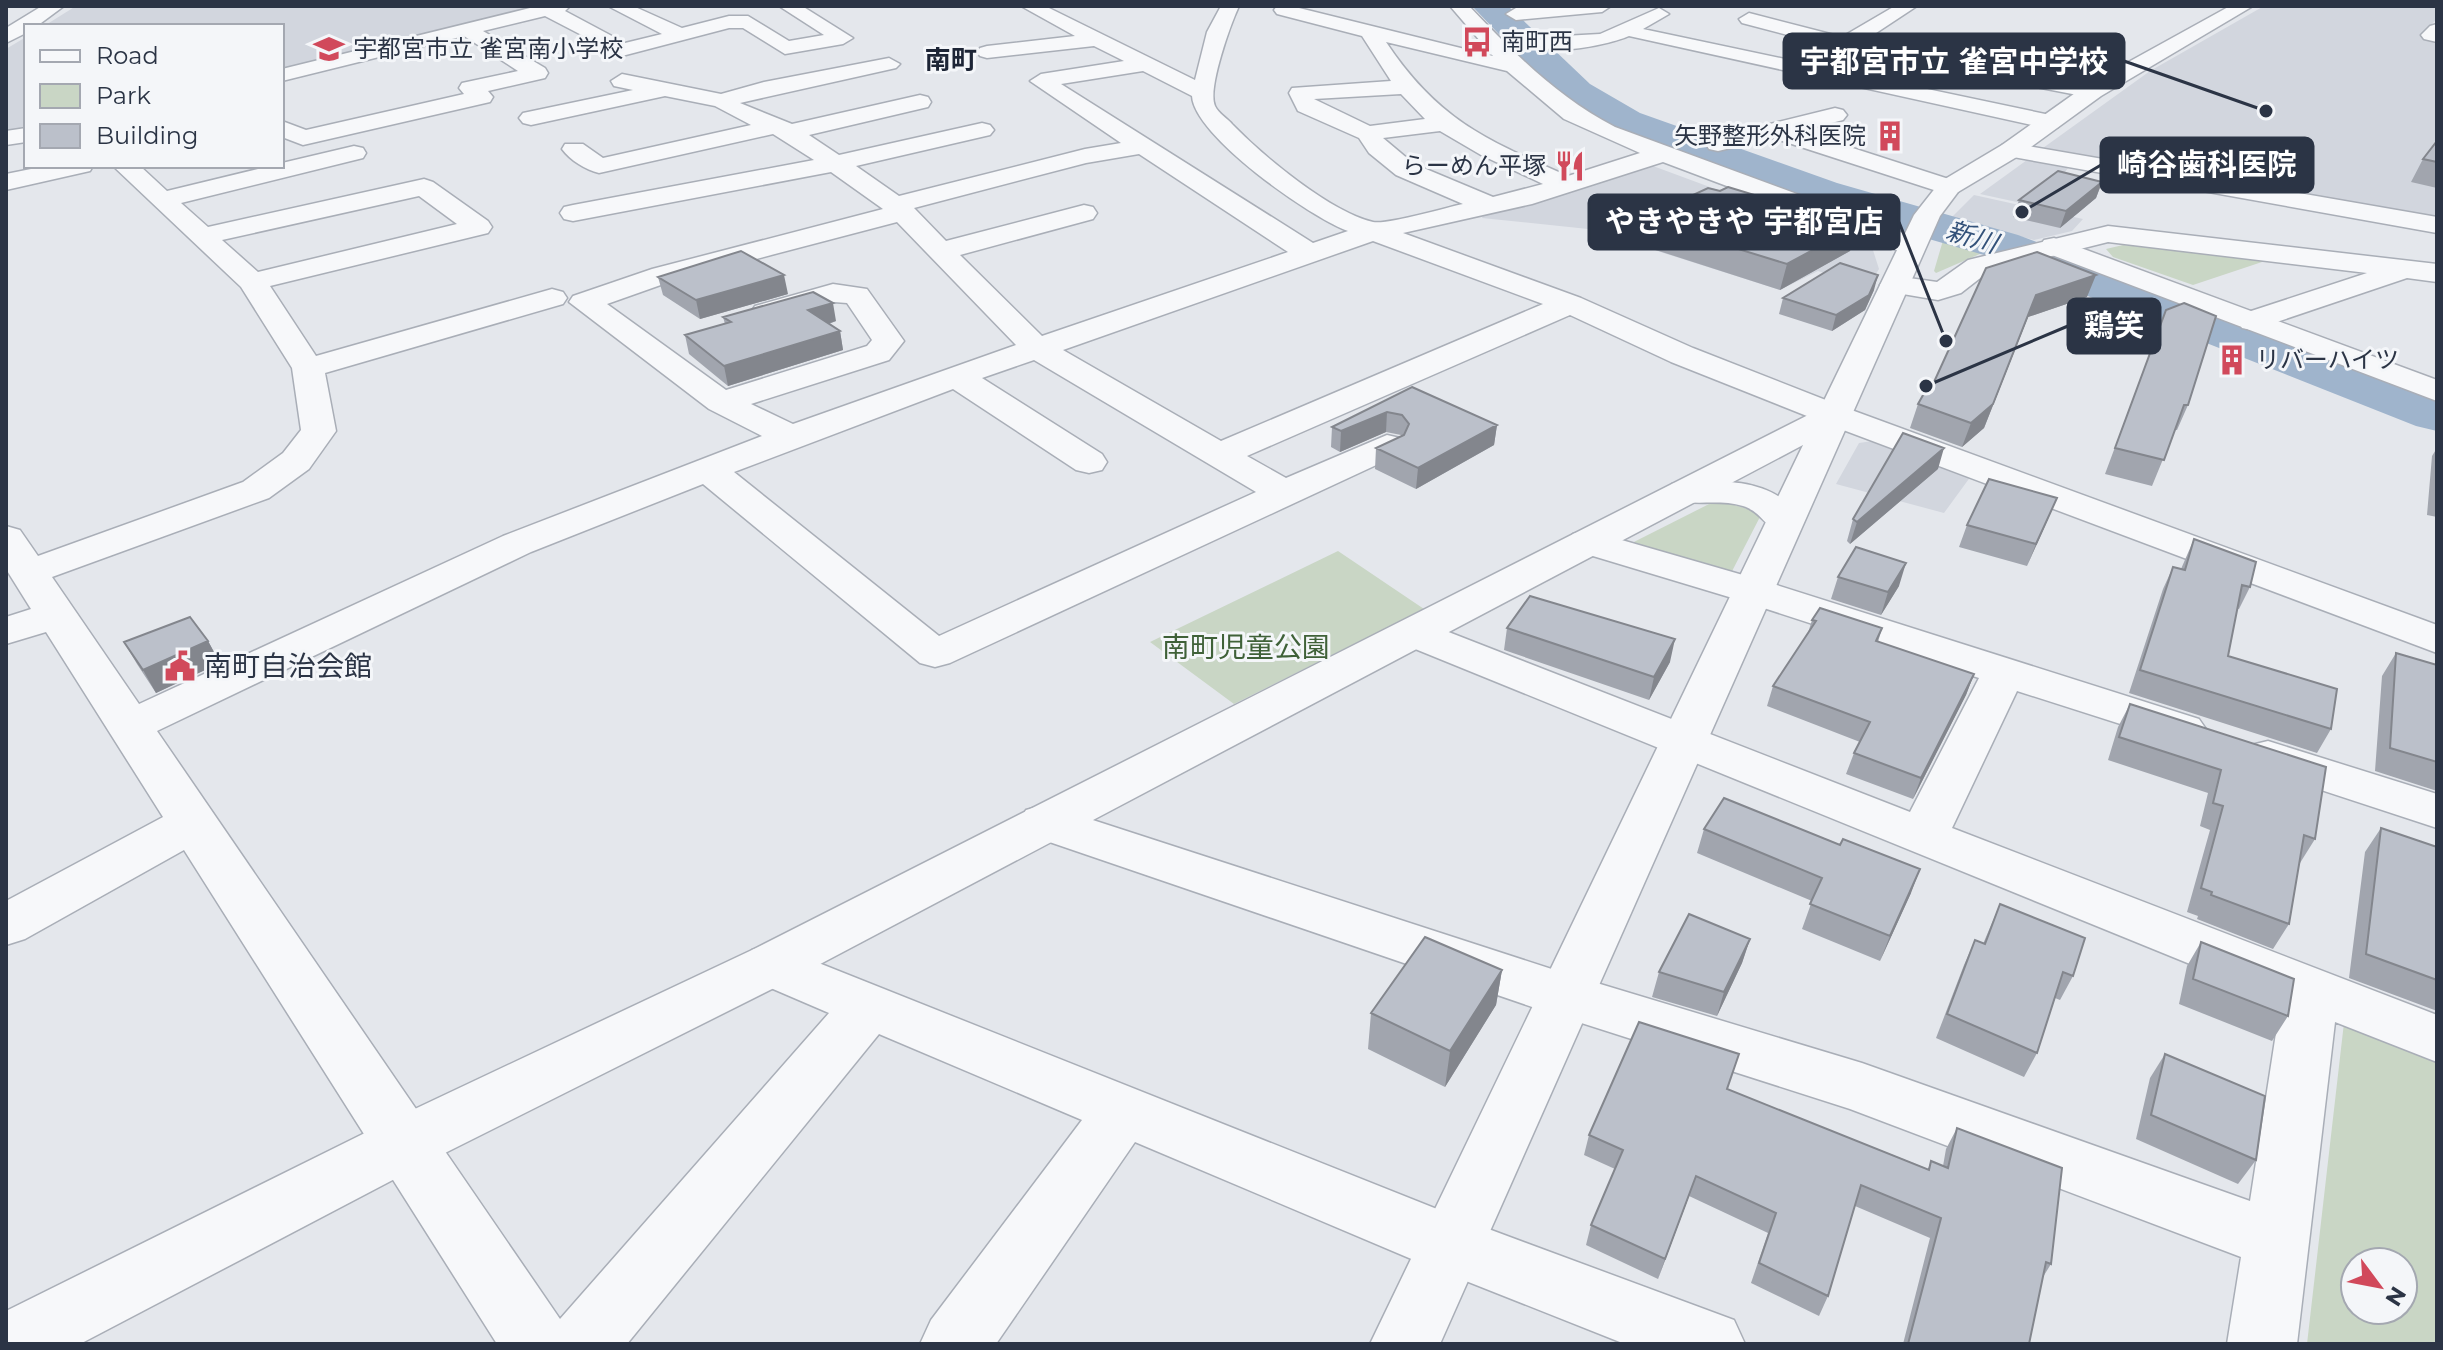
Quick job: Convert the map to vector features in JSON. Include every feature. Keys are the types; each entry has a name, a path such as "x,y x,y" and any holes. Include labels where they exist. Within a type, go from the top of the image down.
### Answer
{"street":[{"path":"27,24 55,6"},
{"path":"617,6 679,34"},
{"path":"284,74 554,8 622,50 729,22 748,22 785,48 843,38 788,6"},
{"path":"1030,6 1203,93"},
{"path":"1230,6 1217,32 1203,93 1204,108 1220,127 1287,186 1345,221 1570,304 1682,355 1834,415 2437,640"},
{"path":"1348,6 1407,87 1445,123 1491,151 1567,185"},
{"path":"1459,6 1514,66 1572,114 1607,132 1664,154 1919,231"},
{"path":"1512,10 1602,6"},
{"path":"1512,10 1545,43 1604,40 1660,15 1643,6"},
{"path":"1845,44 1908,6"},
{"path":"1405,1344 1919,231 1949,187 2011,150 2093,91 2244,6"},
{"path":"1284,10 1514,66"},
{"path":"1749,19 1845,44 2093,91"},
{"path":"6,37 24,26"},
{"path":"284,129 303,138 482,97 470,88 537,73 466,29"},
{"path":"1638,34 2050,122"},
{"path":"987,52 1097,40"},
{"path":"722,101 764,89 889,64"},
{"path":"1147,64 1041,81 1311,254"},
{"path":"622,81 722,101 739,112 783,129 837,163 899,209 1036,348 1284,493"},
{"path":"1407,87 1300,93 1306,106 1367,133 1445,123"},
{"path":"531,118 665,90"},
{"path":"574,149 599,166 707,142 920,102"},
{"path":"1718,144 1835,115"},
{"path":"683,127 707,142"},
{"path":"573,213 837,163 982,130"},
{"path":"1773,130 1949,187"},
{"path":"1367,133 1377,150 1407,172 1488,204"},
{"path":"791,437 721,402 660,343 584,302 662,275 1085,156 1144,146"},
{"path":"161,200 376,148"},
{"path":"2011,150 2437,225"},
{"path":"128,727 517,544 791,437 956,376 1372,232 1567,185 1664,154"},
{"path":"6,182 72,168"},
{"path":"127,168 252,282 308,368 319,431 296,461 256,490 18,555 128,727 536,1344"},
{"path":"201,237 319,208 424,187 478,227 252,282"},
{"path":"942,251 1084,213"},
{"path":"1895,285 1938,291 1951,287 1978,266 2108,234 2437,273"},
{"path":"2054,246 2433,386"},
{"path":"2253,321 2406,269"},
{"path":"721,402 878,353 888,341 856,295 833,293 732,322"},
{"path":"308,368 552,298"},
{"path":"1221,454 1570,304"},
{"path":"956,376 1089,462"},
{"path":"11,1344 405,1143 771,965 1834,415"},
{"path":"707,469 935,654 1387,446"},
{"path":"1685,492 1732,492 1761,499 1785,521"},
{"path":"1587,542 1753,591 2437,811"},
{"path":"6,631 55,615"},
{"path":"1413,633 2437,1039"},
{"path":"1923,837 2004,671"},
{"path":"1044,822 1567,996 1862,1088 2278,1241"},
{"path":"6,925 193,823"},
{"path":"771,965 1451,1245 1710,1344"},
{"path":"2262,1344 2311,988"},
{"path":"583,1344 870,1005"},
{"path":"955,1344 1124,1110"}],"shaded area":[{"name":"宇都宮市立 雀宮南小学校","path":"76,6 550,6 284,72 284,24 47,24"},
{"path":"2264,6 2437,6 2437,19 2420,35 2437,38 2437,218 2049,152 2043,148 2150,71"},
{"path":"24,38 24,132 6,135 6,49"},
{"path":"2027,160 2068,168 2053,188 2096,198 2076,215 1980,194"},
{"path":"1653,166 1872,247 1879,269 1868,287 1818,271 1780,290 1588,229 1482,218 1485,212 1635,168"},
{"path":"1974,195 2083,219 2072,231 2034,240 1951,218"},
{"path":"1873,441 1971,476 1944,513 1836,484 1859,443"}],"green space":[{"path":"1944,237 1989,250 1936,273"},
{"path":"2123,245 2271,259 2193,285 2113,257 2106,249"},
{"path":"1717,500 1762,513 1728,579 1622,548"},
{"name":"南町児童公園","path":"1338,551 1424,609 1234,704 1150,642"},
{"path":"2345,1014 2437,1046 2437,1344 2307,1344"}],"building":[{"path":"2437,141 2437,162 2423,159"},
{"path":"2058,171 2102,182 2066,211 2019,200"},
{"path":"1728,187 1857,226 1787,264 1641,219 1708,188 1720,191"},
{"path":"741,251 784,275 696,300 658,277"},
{"path":"2037,252 2096,275 2036,295 1993,404 1971,423 1918,404 1931,381 1934,382 1986,268"},
{"path":"1840,263 1878,275 1869,295 1836,315 1783,298"},
{"path":"813,292 833,303 808,310 840,331 724,366 685,335 731,322 723,317"},
{"path":"2184,303 2216,316 2188,405 2184,405 2164,460 2115,448 2166,310"},
{"path":"1412,387 1497,425 1418,468 1376,448 1404,435 1409,424 1402,415 1387,412 1341,431 1332,427"},
{"path":"1903,433 1944,448 1857,522 1853,519"},
{"path":"1989,479 2057,498 2036,544 1967,525"},
{"path":"2194,539 2256,562 2250,587 2242,585 2228,656 2337,689 2331,729 2140,670 2173,567 2185,570"},
{"path":"1856,547 1906,563 1888,592 1838,577"},
{"path":"1530,596 1675,639 1654,677 1507,628"},
{"path":"1820,608 1882,628 1876,641 1974,674 1921,778 1854,753 1870,722 1773,686 1816,621 1812,620"},
{"path":"190,617 208,641 143,670 124,642"},
{"path":"2396,653 2437,665 2437,762 2390,748"},
{"path":"2130,704 2326,767 2315,839 2304,835 2289,924 2211,895 2212,892 2201,888 2223,806 2213,803 2221,770 2119,737"},
{"path":"1724,798 1840,845 1843,839 1920,869 1890,936 1810,904 1822,878 1704,829"},
{"path":"2381,828 2437,847 2437,980 2366,954"},
{"path":"2000,904 2085,938 2073,976 2063,972 2037,1053 1947,1014 1975,940 1985,944"},
{"path":"1689,914 1750,939 1724,992 1659,972"},
{"path":"1425,937 1502,970 1450,1051 1371,1013"},
{"path":"2201,942 2294,979 2288,1016 2193,979"},
{"path":"1639,1022 1739,1054 1727,1089 1929,1170 1931,1161 1948,1168 1957,1128 2062,1168 2051,1264 2046,1262 2029,1344 1908,1344 1941,1218 1861,1185 1828,1296 1759,1263 1776,1213 1696,1176 1665,1259 1591,1225 1623,1150 1589,1135"},
{"path":"2165,1054 2265,1096 2256,1160 2151,1115"}],"waterway":[{"name":"新川","path":"1489,6 1576,92 1625,122 1821,193 2001,245 2437,413"}],"place":[{"name":"南町西","path":"1477,42"},
{"name":"宇都宮市立 雀宮南小学校","path":"329,49"},
{"name":"宇都宮市立 雀宮中学校","path":"2266,111"},
{"name":"矢野整形外科医院","path":"1890,136"},
{"name":"らーめん平塚","path":"1570,166"},
{"name":"崎谷歯科医院","path":"2022,212"},
{"name":"やきやきや 宇都宮店","path":"1946,341"},
{"name":"リバーハイツ","path":"2232,360"},
{"name":"鶏笑","path":"1926,386"},
{"name":"南町自治会館","path":"180,666"}],"district":[{"name":"南町","path":"951,60"}]}
